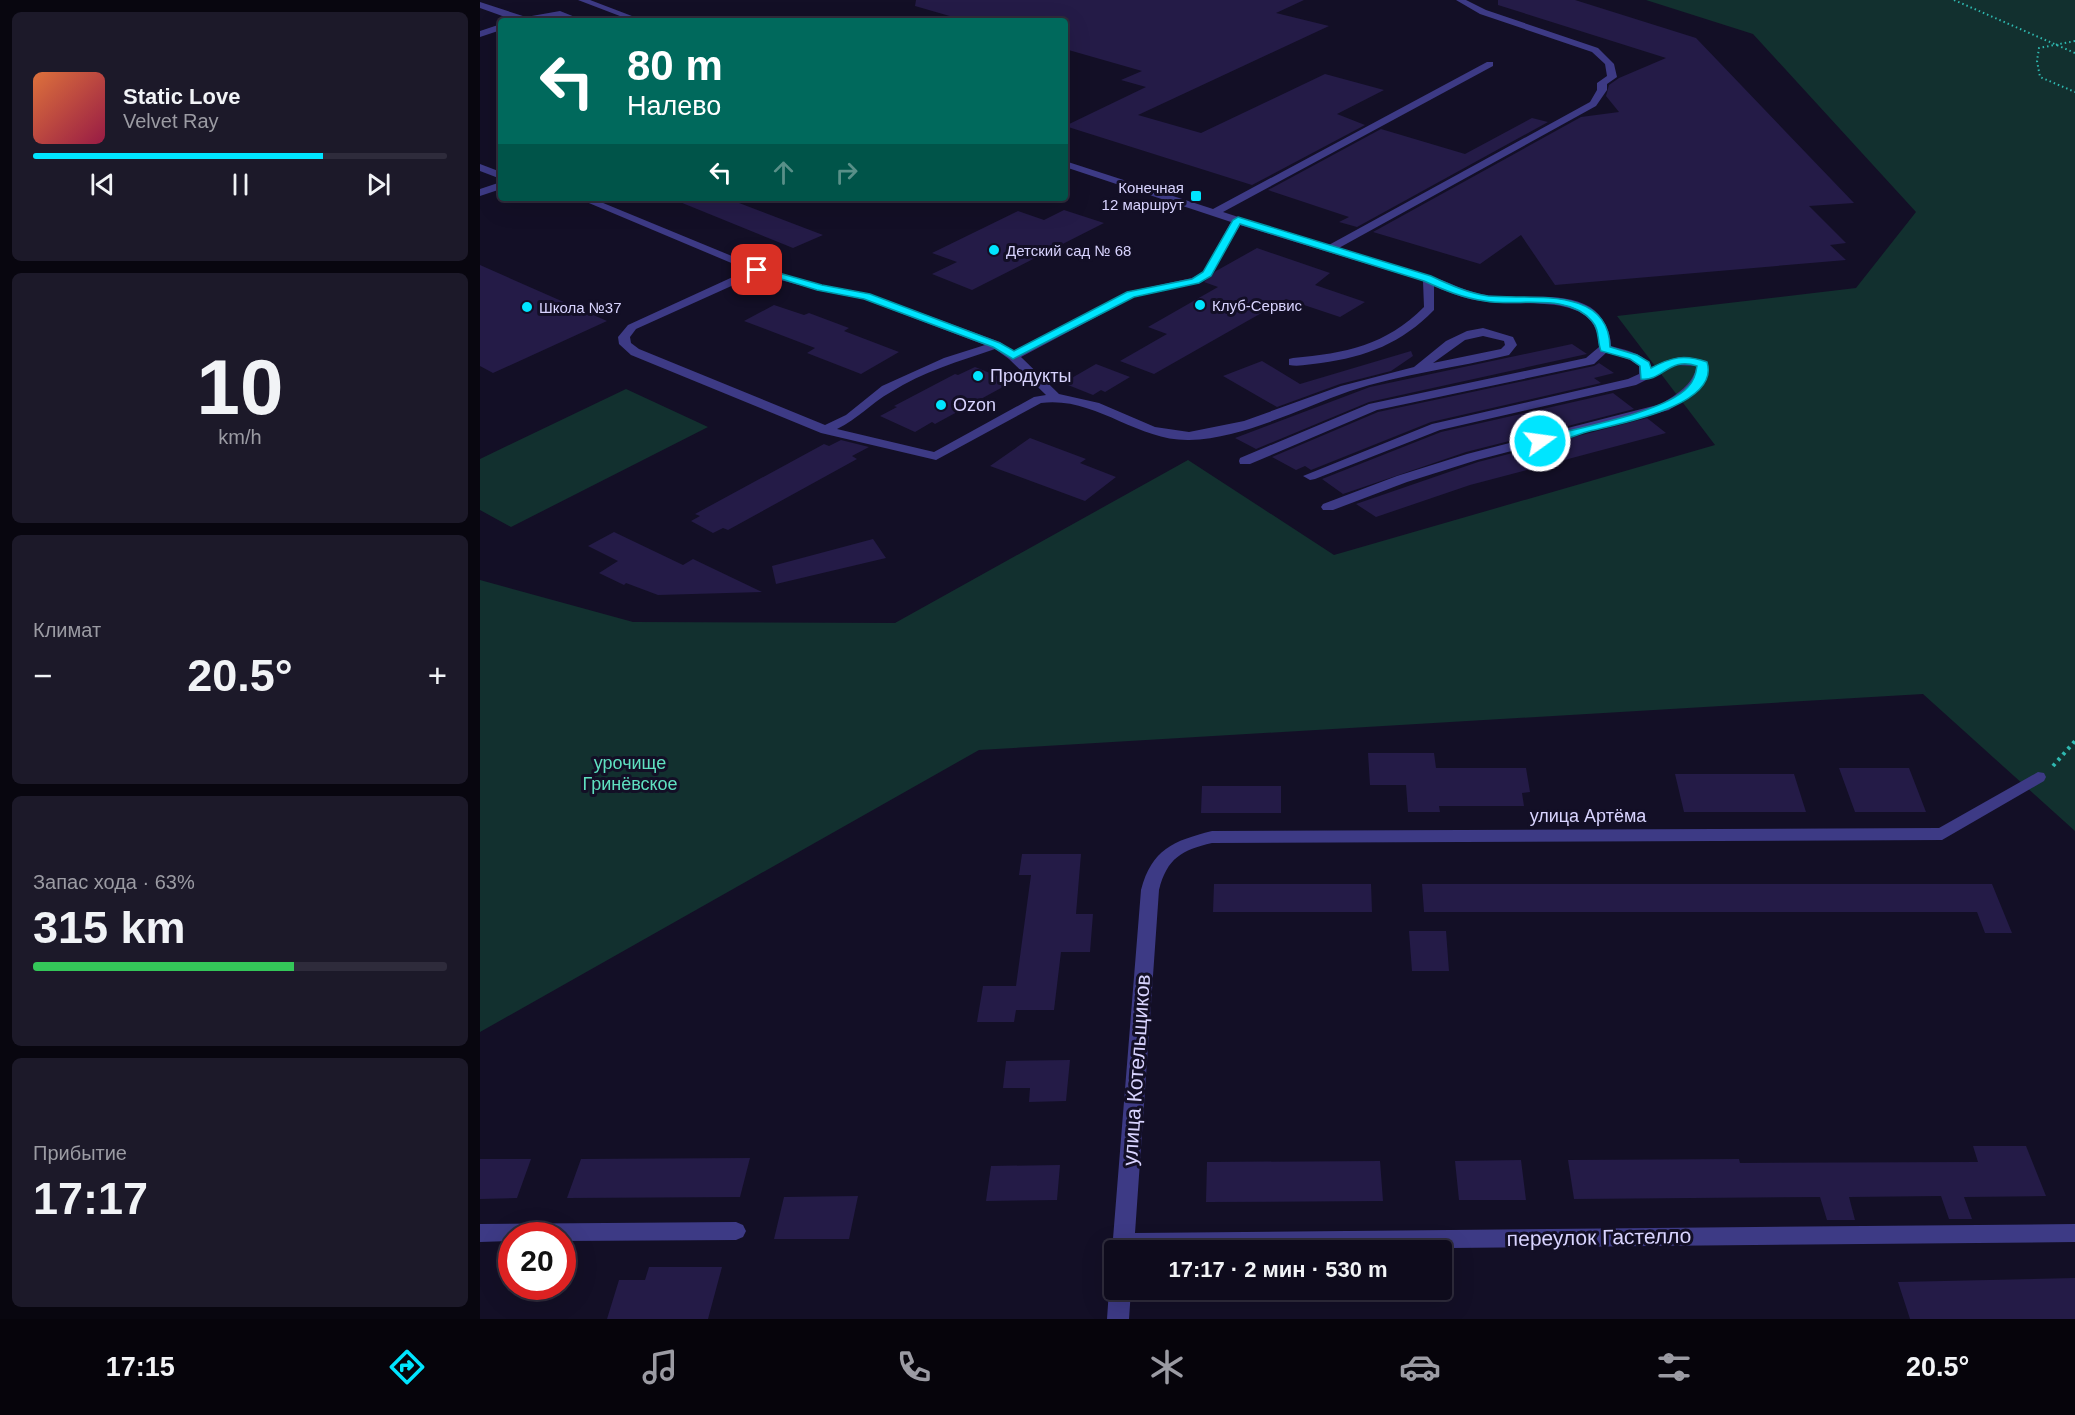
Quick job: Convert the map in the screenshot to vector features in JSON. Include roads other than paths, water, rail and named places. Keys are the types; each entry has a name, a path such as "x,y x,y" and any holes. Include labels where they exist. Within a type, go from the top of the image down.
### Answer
{"street":[{"path":"582,0 632,18"},
{"path":"1328,250 1593,104 1602,90 1602,83 1612,77 1613,70 1609,61 1595,50 1483,12 1460,0"},
{"path":"480,5 517,18"},
{"path":"535,18 560,14 572,18"},
{"path":"619,18 626,16"},
{"path":"480,34 498,28"},
{"path":"1214,213 1490,64"},
{"path":"1068,165 1328,250 1428,279 1454,291 1487,299 1565,302 1587,310 1598,321 1605,336 1605,348"},
{"path":"480,167 498,175"},
{"path":"480,193 498,186"},
{"path":"589,201 757,270 821,288 867,296 996,345 1013,356 1054,396"},
{"path":"1013,356 1131,294 1196,281 1207,274 1238,220"},
{"path":"757,270 632,327 624,337 625,344 635,352 825,430 936,456 1038,400 1054,396 1073,398 1167,435 1186,436 1214,433 1287,412 1347,389 1419,368 1504,352 1511,345 1509,339 1496,332 1479,331 1463,335 1419,368"},
{"path":"1293,362 1343,358 1371,350 1395,338 1419,320 1430,308 1428,279"},
{"path":"825,430 850,418 886,389 948,361 996,345"},
{"path":"1605,348 1634,357 1645,365 1645,376"},
{"path":"1245,461 1373,407 1590,360 1605,348"},
{"path":"1310,476 1436,427 1632,382 1674,360 1688,359 1703,364 1701,377 1691,391 1665,407 1472,458 1402,479 1328,507"},
{"name":"улица Артёма","path":"1150,890 1154,872 1166,855 1187,843 1212,837 1942,834 2038,777"},
{"name":"улица Котельщиков","path":"1123,1240 1150,890"},
{"path":"480,1233 736,1231"},
{"name":"переулок Гастелло","path":"1452,1242 2075,1233"},
{"path":"1118,1319 1119,1300"}],"place":[{"name":"Конечная 12 маршрут","path":"1196,196"},
{"name":"Детский сад № 68","path":"994,250"},
{"name":"Клуб-Сервис","path":"1200,305"},
{"name":"Школа №37","path":"527,307"},
{"name":"Продукты","path":"978,376"},
{"name":"Ozon","path":"941,405"}],"park label":[{"name":"урочище Гринёвское","path":"630,774"}]}
